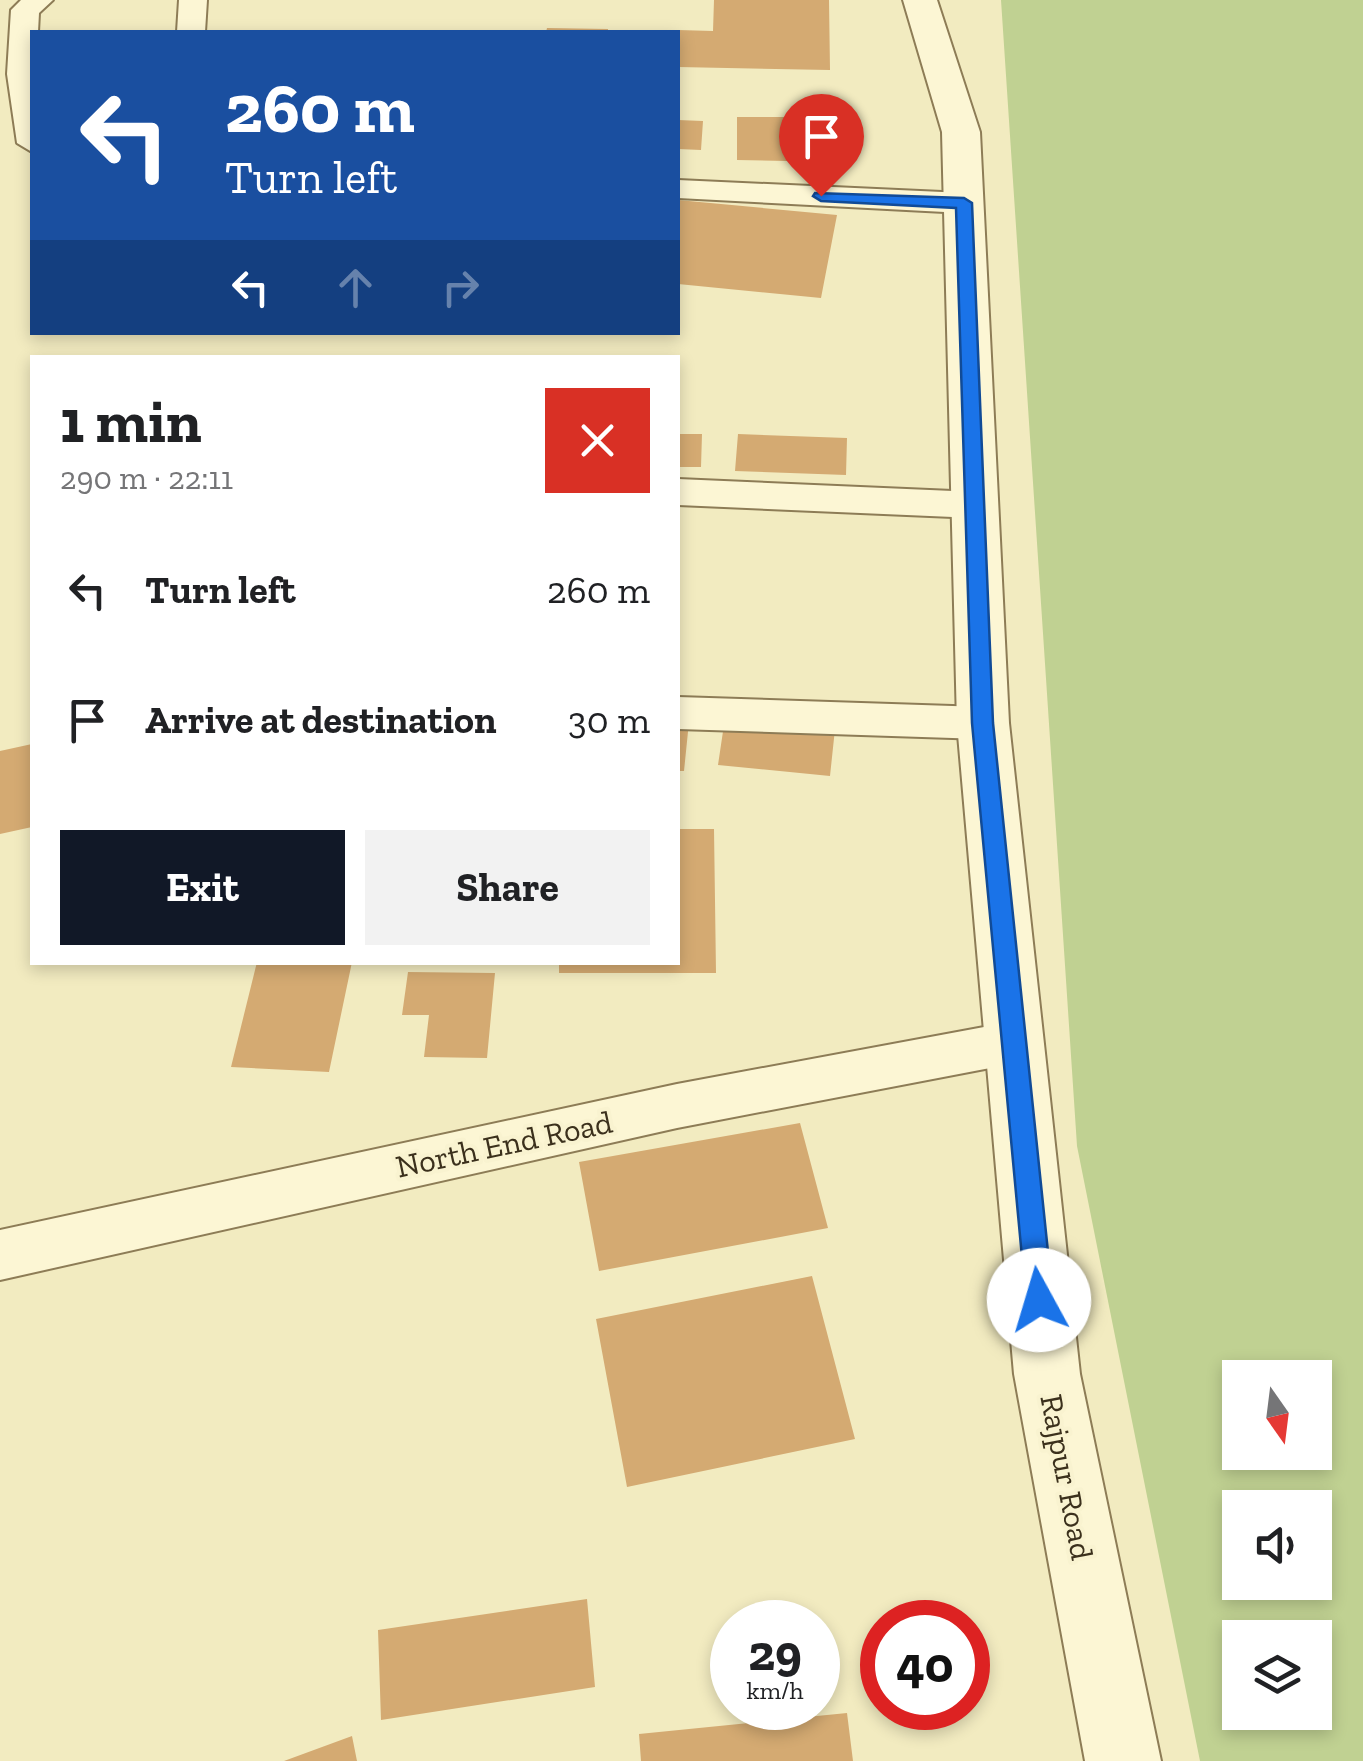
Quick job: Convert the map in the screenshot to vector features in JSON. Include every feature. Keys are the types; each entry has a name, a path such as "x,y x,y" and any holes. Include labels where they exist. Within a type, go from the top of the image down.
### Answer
{"street":[{"path":"30,130 22,74 24,10 39,0"},
{"path":"191,30 193,0"},
{"name":"Rajpur Road","path":"920,0 961,132 983,723 1011,1043 1047,1374 1122,1761"},
{"path":"680,189 964,203"},
{"path":"680,492 976,505"},
{"path":"680,713 983,723"},
{"name":"North End Road","path":"0,1255 678,1106 1011,1043"}],"green space":[{"path":"1001,0 1363,0 1363,1761 1200,1761 1077,1146"}],"building":[{"path":"714,0 829,0 830,70 680,67 680,30 713,31"},
{"path":"547,28 608,29 608,30"},
{"path":"737,117 786,117 787,161 737,160"},
{"path":"680,120 703,121 701,150 680,149"},
{"path":"680,200 837,215 821,298 680,284"},
{"path":"680,434 702,434 701,467 680,467"},
{"path":"738,434 847,438 846,475 735,471"},
{"path":"725,718 835,729 830,776 718,765"},
{"path":"680,721 689,722 684,771 680,771"},
{"path":"30,744 30,827 0,834 0,751"},
{"path":"680,829 714,829 716,973 559,973 559,965 680,965"},
{"path":"256,965 351,965 329,1072 231,1067"},
{"path":"408,972 495,973 487,1058 424,1057 429,1015 402,1015"},
{"path":"800,1123 828,1228 599,1271 579,1162"},
{"path":"812,1276 855,1439 627,1487 596,1319"},
{"path":"587,1599 595,1687 381,1720 378,1630"},
{"path":"847,1713 853,1761 641,1761 639,1734 710,1727 710,1730 840,1730 840,1714"},
{"path":"352,1736 357,1761 284,1761"}],"route":[{"path":"821,196 964,203 983,723 1011,1043 1039,1300"}]}
